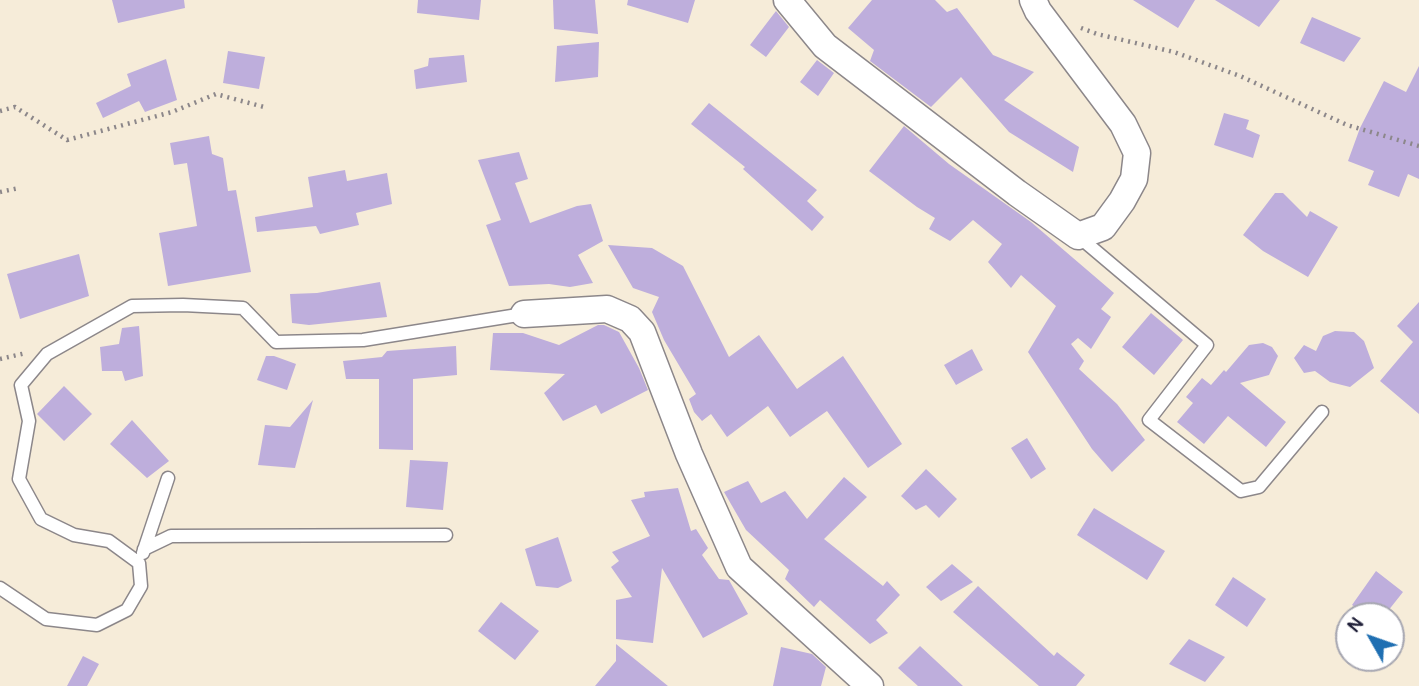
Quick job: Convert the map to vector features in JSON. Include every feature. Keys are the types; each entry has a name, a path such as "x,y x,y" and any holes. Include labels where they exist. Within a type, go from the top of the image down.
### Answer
{"street":[{"path":"787,0 825,46 1017,193 1078,236 1103,227 1122,201 1134,178 1137,153 1122,124 1036,5"},
{"path":"524,314 607,309 630,318 642,332 689,454 739,567 870,686"}],"lane":[{"path":"1078,236 1206,345 1149,420 1241,491 1259,487 1322,412"},
{"path":"139,563 109,541 74,535 41,519 19,479 29,421 21,385 47,354 132,306 183,304 243,308 276,342 363,340 524,314"},
{"path":"0,588 46,619 97,625 127,610 141,586 139,563 168,478"},
{"path":"144,549 171,536 446,535"}],"path":[{"path":"1036,5 1097,34 1174,52 1240,76 1347,125 1419,146"},
{"path":"0,111 15,107 67,140 172,112 216,94 264,107"},
{"path":"0,192 19,188"}],"building":[{"path":"112,0 184,0 185,8 118,23"},
{"path":"418,0 481,0 479,20 417,13"},
{"path":"553,0 595,0 598,34 554,29"},
{"path":"628,0 695,0 688,23 627,5"},
{"path":"872,0 935,0 947,12 957,8 993,55 1034,72 1004,100 1079,147 1073,172 1009,132 961,77 931,107 870,61 874,50 848,28"},
{"path":"1133,0 1195,0 1178,28"},
{"path":"1215,0 1280,0 1259,27"},
{"path":"776,11 789,27 766,57 750,45"},
{"path":"1312,17 1361,38 1344,62 1300,43"},
{"path":"599,42 598,77 555,82 557,46"},
{"path":"228,51 265,57 259,89 223,83"},
{"path":"464,55 467,82 416,89 414,70 428,66 429,58"},
{"path":"166,59 177,100 145,112 139,101 103,118 96,103 131,86 127,74"},
{"path":"817,60 834,73 818,96 800,82"},
{"path":"1419,66 1419,179 1408,174 1399,197 1368,185 1374,171 1348,161 1360,128 1384,81 1406,92"},
{"path":"709,103 817,190 807,201 824,217 812,231 743,169 745,167 691,124"},
{"path":"1224,113 1249,120 1246,129 1260,135 1253,158 1214,145"},
{"path":"904,126 949,164 1031,222 1114,293 1101,309 1111,317 1091,349 1078,338 1071,344 1084,361 1079,369 1117,404 1145,440 1112,472 1092,449 1028,352 1056,306 1021,275 1011,288 988,262 1002,244 973,220 950,241 929,229 935,218 869,171"},
{"path":"209,136 212,154 223,158 228,191 236,190 251,272 168,286 159,233 197,226 187,163 174,165 170,143"},
{"path":"519,152 528,179 515,183 530,223 577,206 591,204 603,241 578,255 593,283 570,287 549,284 509,286 486,225 501,220 478,160"},
{"path":"345,170 347,181 387,173 392,204 356,213 359,225 320,234 316,226 257,232 255,217 313,207 308,177"},
{"path":"1275,193 1283,193 1307,217 1310,211 1338,227 1308,277 1263,251 1243,235"},
{"path":"608,245 652,248 683,266 729,357 759,335 797,389 843,356 902,444 868,468 827,411 790,437 768,406 727,437 711,414 702,421 694,412 689,399 696,394 664,340 652,312 659,297 633,288"},
{"path":"79,254 89,296 20,319 7,274"},
{"path":"380,282 387,317 309,325 292,323 290,294 317,293"},
{"path":"1419,302 1419,414 1380,381 1413,342 1397,326"},
{"path":"1151,313 1183,340 1154,375 1122,347"},
{"path":"598,325 619,332 648,390 601,414 596,405 563,421 544,393 565,374 490,370 493,333 523,333 559,345"},
{"path":"139,326 143,376 125,381 122,371 102,371 100,347 119,344 122,328"},
{"path":"1335,331 1354,332 1364,341 1374,368 1350,387 1330,382 1315,371 1304,373 1294,358 1304,345 1316,351 1323,336"},
{"path":"1263,343 1272,347 1278,356 1269,375 1240,383 1286,422 1266,447 1228,416 1204,444 1177,422 1193,403 1186,397 1202,378 1211,385 1249,345"},
{"path":"456,346 457,375 413,379 413,450 379,449 379,379 346,379 343,361 382,357 387,351"},
{"path":"972,349 983,370 956,385 944,365"},
{"path":"266,356 296,364 287,390 257,380"},
{"path":"64,386 92,414 64,441 37,414"},
{"path":"313,400 295,468 258,465 265,425 290,427"},
{"path":"132,420 169,461 147,478 110,444"},
{"path":"1027,438 1046,469 1031,479 1011,448"},
{"path":"410,460 448,462 443,510 406,507"},
{"path":"926,469 957,499 939,518 926,505 916,510 901,496"},
{"path":"844,477 867,497 824,539 883,586 887,581 900,595 876,620 888,633 870,644 820,600 814,607 785,579 789,570 746,530 724,492 748,481 761,503 785,491 807,519"},
{"path":"678,488 691,531 696,529 708,548 702,555 719,579 729,580 748,614 703,638 662,568 653,643 616,639 616,600 632,597 611,567 619,561 612,552 650,536 631,500 645,497 644,492"},
{"path":"1094,508 1165,551 1147,580 1077,535"},
{"path":"558,537 572,581 558,588 536,586 525,549"},
{"path":"952,564 973,582 941,601 926,587"},
{"path":"1376,571 1403,592 1395,602 1354,602"},
{"path":"1233,577 1266,599 1247,627 1215,605"},
{"path":"978,586 1054,656 1057,652 1085,675 1076,686 1039,686 953,612"},
{"path":"501,602 539,631 515,660 478,631"},
{"path":"1189,639 1225,657 1205,682 1169,664"},
{"path":"616,644 668,686 595,686 616,661"},
{"path":"920,646 963,686 918,686 898,668"},
{"path":"781,647 812,654 826,667 821,686 773,686"},
{"path":"83,656 99,664 87,686 67,686"}]}
